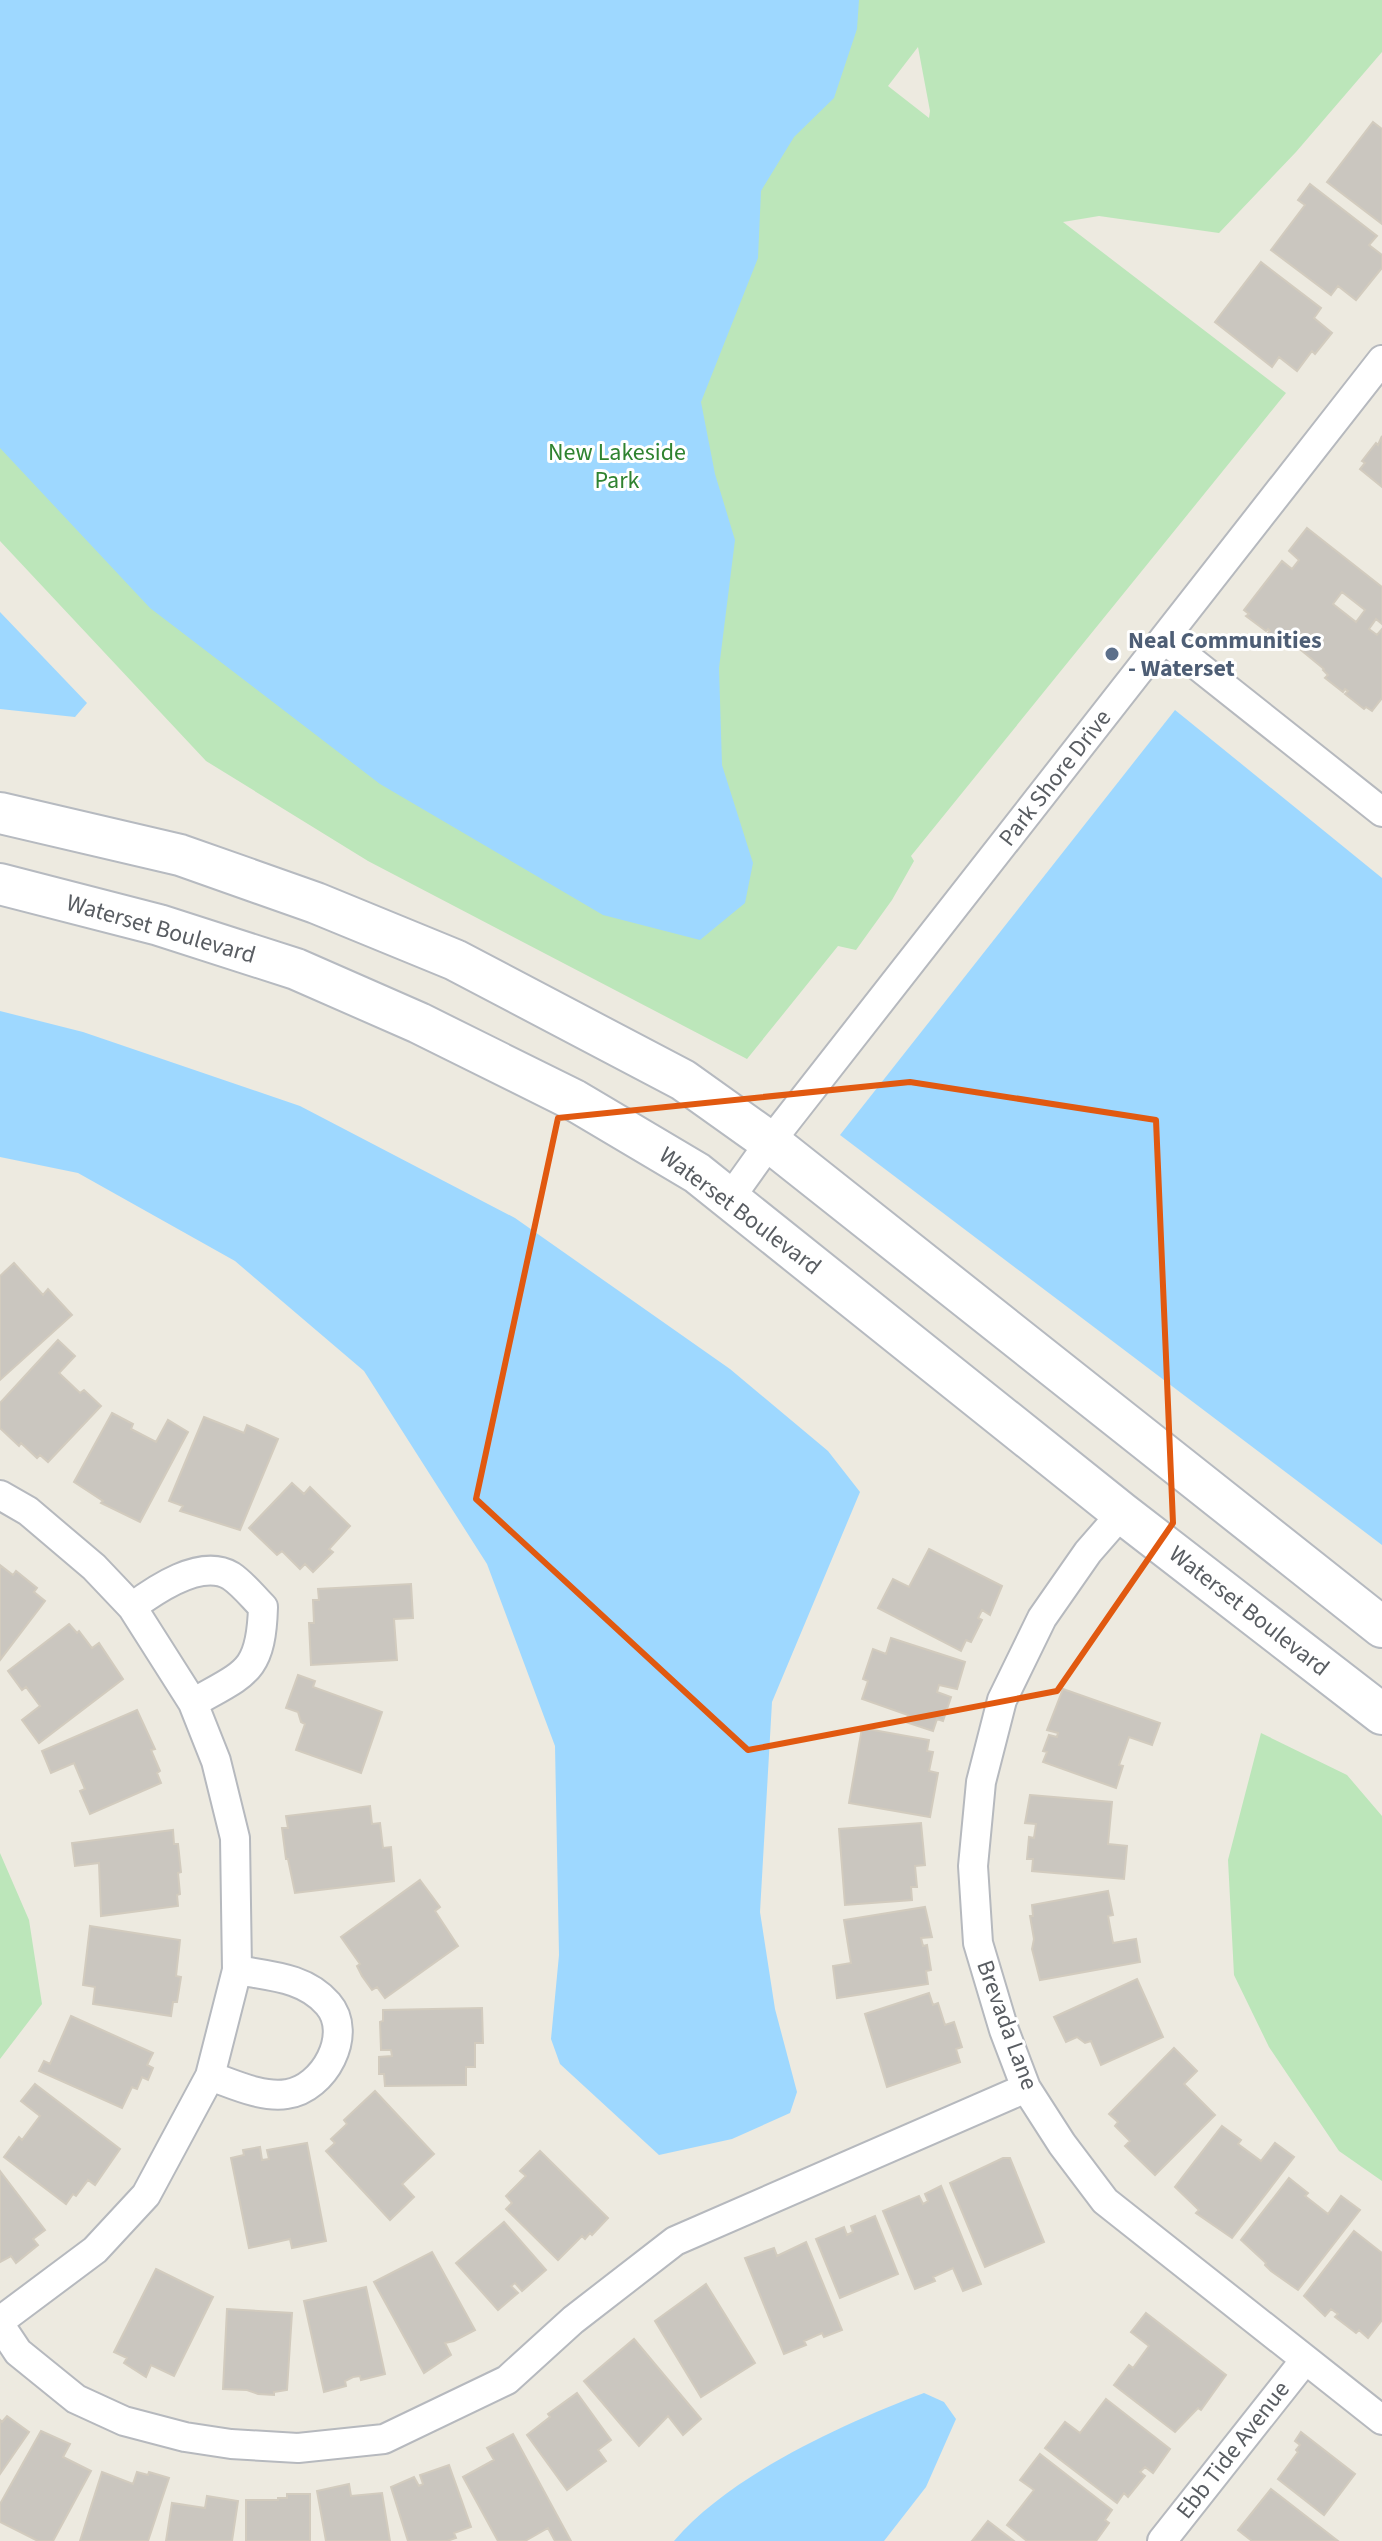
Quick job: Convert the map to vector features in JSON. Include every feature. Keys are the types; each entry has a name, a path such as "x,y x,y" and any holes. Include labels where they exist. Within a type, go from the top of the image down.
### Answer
{"street":[{"name":"Park Shore Drive","path":"730,1198 770,1142 1382,360"},
{"path":"1164,639 1382,812"},
{"path":"0,813 180,855 316,903 455,960 683,1080 770,1142 1382,1627"},
{"name":"Waterset Boulevard","path":"0,884 159,925 310,975 419,1023 574,1100 697,1173 1122,1513 1382,1714"},
{"path":"0,1495 39,1520 94,1567 132,1607 193,1703 216,1761 235,1838 237,1970 210,2076 146,2195 95,2250 0,2323 18,2352 76,2399 124,2421 216,2442 298,2448 384,2439 507,2380 573,2320 675,2241 1026,2088"},
{"name":"Brevada Lane","path":"1122,1513 1088,1552 1042,1618 1002,1700 981,1782 973,1866 978,1943 1004,2030 1026,2088 1062,2144 1105,2201 1382,2420"},
{"path":"132,1607 160,1585 199,1571 228,1574 263,1607 262,1639 248,1671 193,1703"},
{"path":"210,2076 259,2092 288,2094 307,2086 330,2063 339,2031 328,2004 297,1981 237,1970"},
{"name":"Ebb Tide Avenue","path":"1162,2541 1305,2360"}],"highlighted area":[{"path":"910,1082 1156,1120 1173,1523 1057,1691 748,1750 476,1499 558,1118"}],"green space":[{"name":"New Lakeside Park","path":"0,0 1382,0 1382,52 1296,152 1219,233 1099,216 1063,222 1286,393 911,856 914,861 892,900 856,950 838,946 747,1059 368,861 206,761 0,541","holes":["918,47 929,118 888,86"]},
{"path":"1261,1733 1347,1775 1382,1816 1382,2181 1339,2151 1269,2047 1234,1975 1228,1860"},
{"path":"0,1853 29,1920 42,2004 0,2059"}],"water":[{"name":"New Lakeside Park","path":"0,0 859,0 857,29 834,98 794,137 761,191 758,258 701,402 715,474 735,540 719,668 722,765 753,863 745,903 700,940 603,915 380,784 150,608 0,448"},
{"path":"0,612 87,703 75,717 0,709"},
{"path":"1175,710 1382,878 1382,1545 840,1135"},
{"path":"0,1011 83,1032 300,1106 515,1218 730,1369 828,1451 860,1492 772,1702 760,1912 775,2009 797,2092 790,2113 732,2139 659,2155 560,2064 551,2039 559,1955 555,1746 487,1564 364,1371 235,1261 78,1173 0,1157"},
{"path":"924,2393 944,2402 956,2419 926,2487 884,2541 674,2541 726,2494 757,2473 824,2436"}],"building":[{"path":"1373,122 1382,129 1382,224 1327,182"},
{"path":"1310,184 1377,236 1369,245 1382,255 1382,268 1356,300 1338,286 1331,295 1271,250 1305,205 1298,200"},
{"path":"1261,262 1321,308 1314,318 1332,333 1315,354 1312,351 1297,371 1279,357 1272,367 1215,322"},
{"path":"1382,436 1382,487 1360,469 1365,463 1362,461 1376,443 1378,445"},
{"path":"1307,528 1382,587 1382,624 1376,619 1369,629 1377,635 1382,629 1382,698 1372,711 1366,707 1364,709 1345,694 1348,691 1345,689 1343,692 1325,678 1328,675 1324,669 1296,646 1290,644 1287,648 1268,633 1268,629 1266,631 1246,616 1249,614 1244,610 1282,561 1292,569 1299,560 1289,551","holes":["1342,592 1365,610 1356,622 1333,604"]},
{"path":"14,1263 43,1295 48,1289 72,1315 0,1380 0,1276"},
{"path":"58,1340 75,1356 59,1373 80,1393 84,1390 101,1406 48,1462 40,1455 37,1458 21,1443 19,1446 0,1428 0,1403"},
{"path":"112,1413 133,1424 131,1429 156,1442 168,1420 188,1432 140,1522 101,1503 103,1501 74,1482"},
{"path":"204,1417 244,1433 247,1425 278,1439 240,1530 180,1511 183,1506 169,1501"},
{"path":"292,1483 304,1494 310,1487 350,1526 329,1549 333,1552 313,1572 305,1564 300,1569 282,1551 277,1555 249,1528"},
{"path":"929,1549 1002,1586 990,1615 982,1610 978,1618 982,1620 971,1642 966,1640 961,1651 878,1608 893,1579 909,1587"},
{"path":"0,1565 13,1575 16,1571 37,1588 34,1592 45,1601 0,1660"},
{"path":"411,1584 413,1618 394,1619 397,1660 311,1665 309,1623 314,1623 313,1600 319,1600 318,1589"},
{"path":"69,1624 92,1648 99,1643 123,1679 39,1743 22,1720 40,1706 26,1687 22,1690 8,1671"},
{"path":"891,1638 965,1662 957,1689 939,1685 937,1692 951,1697 943,1721 937,1719 933,1731 906,1722 908,1715 862,1699 868,1681 863,1679 873,1649 886,1654"},
{"path":"298,1675 315,1681 313,1687 382,1712 361,1773 296,1750 305,1724 301,1722 298,1712 286,1708"},
{"path":"1063,1689 1160,1723 1152,1745 1129,1737 1119,1765 1123,1766 1116,1788 1043,1762 1049,1735 1057,1737 1058,1733 1047,1730"},
{"path":"137,1710 155,1749 151,1750 160,1771 157,1773 161,1783 90,1814 80,1791 85,1789 74,1763 51,1773 42,1751"},
{"path":"862,1728 929,1740 927,1751 933,1752 929,1771 938,1773 930,1817 849,1803"},
{"path":"1030,1795 1112,1802 1108,1844 1127,1846 1124,1879 1032,1871 1033,1859 1027,1859 1029,1837 1034,1838 1036,1824 1025,1823"},
{"path":"370,1806 372,1824 380,1823 383,1848 391,1847 394,1881 295,1893 282,1828 288,1828 286,1816"},
{"path":"921,1823 925,1865 915,1866 917,1887 911,1887 912,1900 845,1905 839,1829"},
{"path":"173,1830 181,1872 178,1873 178,1906 101,1916 99,1863 75,1866 72,1843"},
{"path":"420,1880 440,1907 435,1911 458,1946 385,1998 377,1987 372,1990 357,1966 360,1964 341,1937"},
{"path":"1108,1891 1113,1915 1108,1916 1113,1943 1136,1939 1140,1962 1040,1980 1032,1949 1032,1905"},
{"path":"925,1907 932,1937 921,1938 923,1946 927,1945 931,1970 926,1971 928,1984 837,1998 833,1966 851,1963 844,1920"},
{"path":"90,1926 180,1940 176,1976 181,1977 171,2016 93,2004 95,1987 83,1985"},
{"path":"1137,1979 1163,2037 1101,2065 1091,2041 1085,2043 1077,2037 1066,2042 1054,2017"},
{"path":"929,1993 933,2005 938,2003 945,2025 954,2022 962,2047 956,2049 960,2062 887,2087 865,2014"},
{"path":"482,2008 483,2043 475,2043 475,2067 466,2067 466,2085 385,2086 384,2074 379,2074 379,2057 392,2056 391,2050 381,2050 383,2010"},
{"path":"71,2016 153,2053 147,2065 153,2068 148,2080 142,2077 137,2089 132,2087 122,2108 39,2071 44,2061 50,2064"},
{"path":"1174,2048 1197,2071 1184,2084 1215,2115 1155,2175 1125,2146 1130,2141 1115,2126 1118,2122 1109,2114"},
{"path":"35,2084 120,2149 95,2185 88,2180 66,2204 4,2157 40,2116 21,2101"},
{"path":"375,2091 434,2154 402,2184 414,2197 390,2220 326,2151 335,2143 331,2139 347,2124 344,2120"},
{"path":"1222,2126 1241,2140 1238,2144 1261,2161 1275,2143 1294,2157 1232,2238 1196,2213 1199,2210 1175,2187"},
{"path":"307,2143 326,2241 292,2248 290,2239 249,2248 231,2158 244,2155 243,2150 260,2147 262,2160 269,2159 267,2150"},
{"path":"540,2151 608,2218 592,2235 590,2233 585,2239 582,2236 558,2260 506,2209 512,2203 506,2196 526,2176 520,2171"},
{"path":"1003,2158 1010,2158 1044,2242 985,2267 950,2183"},
{"path":"0,2171 45,2230 33,2239 38,2245 16,2263 11,2256 0,2262"},
{"path":"1289,2178 1328,2214 1341,2196 1360,2210 1298,2290 1271,2271 1241,2240"},
{"path":"941,2186 981,2284 963,2291 953,2268 933,2277 935,2281 915,2289 883,2211 919,2196 923,2204 928,2201 925,2194"},
{"path":"875,2216 898,2274 840,2298 816,2239 844,2227 847,2235 853,2232 851,2226"},
{"path":"504,2222 546,2270 522,2291 515,2283 511,2286 518,2293 498,2310 456,2263"},
{"path":"1354,2231 1382,2253 1382,2320 1368,2338 1335,2317 1338,2314 1331,2309 1325,2316 1304,2296"},
{"path":"806,2242 842,2330 824,2337 822,2333 804,2341 806,2345 784,2354 745,2258 774,2248 777,2256"},
{"path":"432,2252 475,2330 445,2343 451,2355 424,2373 374,2282"},
{"path":"156,2269 213,2297 174,2376 151,2365 146,2377 124,2363 127,2358 114,2352"},
{"path":"706,2284 755,2363 701,2397 655,2321"},
{"path":"366,2287 385,2374 361,2380 360,2376 353,2377 345,2381 346,2386 324,2392 304,2301"},
{"path":"227,2309 292,2313 287,2390 274,2392 274,2395 223,2389"},
{"path":"1146,2313 1226,2375 1201,2410 1198,2408 1175,2432 1114,2385 1129,2365 1133,2368 1149,2346 1131,2332"},
{"path":"634,2339 701,2419 683,2435 668,2416 639,2446 584,2381"},
{"path":"577,2393 611,2440 598,2450 606,2461 567,2490 527,2435 550,2417 548,2414"},
{"path":"1106,2399 1170,2449 1153,2473 1145,2467 1140,2472 1145,2476 1128,2497 1124,2493 1117,2503 1045,2448 1065,2422 1080,2433"},
{"path":"7,2416 29,2432 0,2474 0,2420 2,2422"},
{"path":"41,2431 70,2444 63,2457 91,2471 53,2541 38,2541 0,2522 0,2504"},
{"path":"1301,2432 1355,2474 1324,2515 1278,2479 1298,2452 1296,2450 1300,2445 1295,2441"},
{"path":"513,2434 571,2541 555,2541 548,2528 525,2541 498,2541 463,2477 494,2460 487,2448"},
{"path":"1040,2454 1112,2510 1105,2520 1109,2523 1096,2541 1027,2541 1007,2525 1034,2490 1020,2480"},
{"path":"449,2465 471,2527 454,2533 456,2538 447,2541 408,2541 391,2487 414,2477 419,2486 423,2484 420,2475"},
{"path":"102,2472 133,2484 137,2472 169,2478 148,2541 80,2541"},
{"path":"349,2484 351,2496 382,2493 390,2541 326,2541 317,2491"},
{"path":"1271,2489 1338,2541 1252,2541 1238,2530"},
{"path":"287,2494 310,2494 310,2541 246,2541 246,2500 278,2500 287,2498"},
{"path":"207,2496 238,2501 232,2541 166,2541 172,2503 205,2508"},
{"path":"988,2521 1014,2541 972,2541"}],"place":[{"name":"Neal Communities - Waterset","path":"1112,654"}]}
